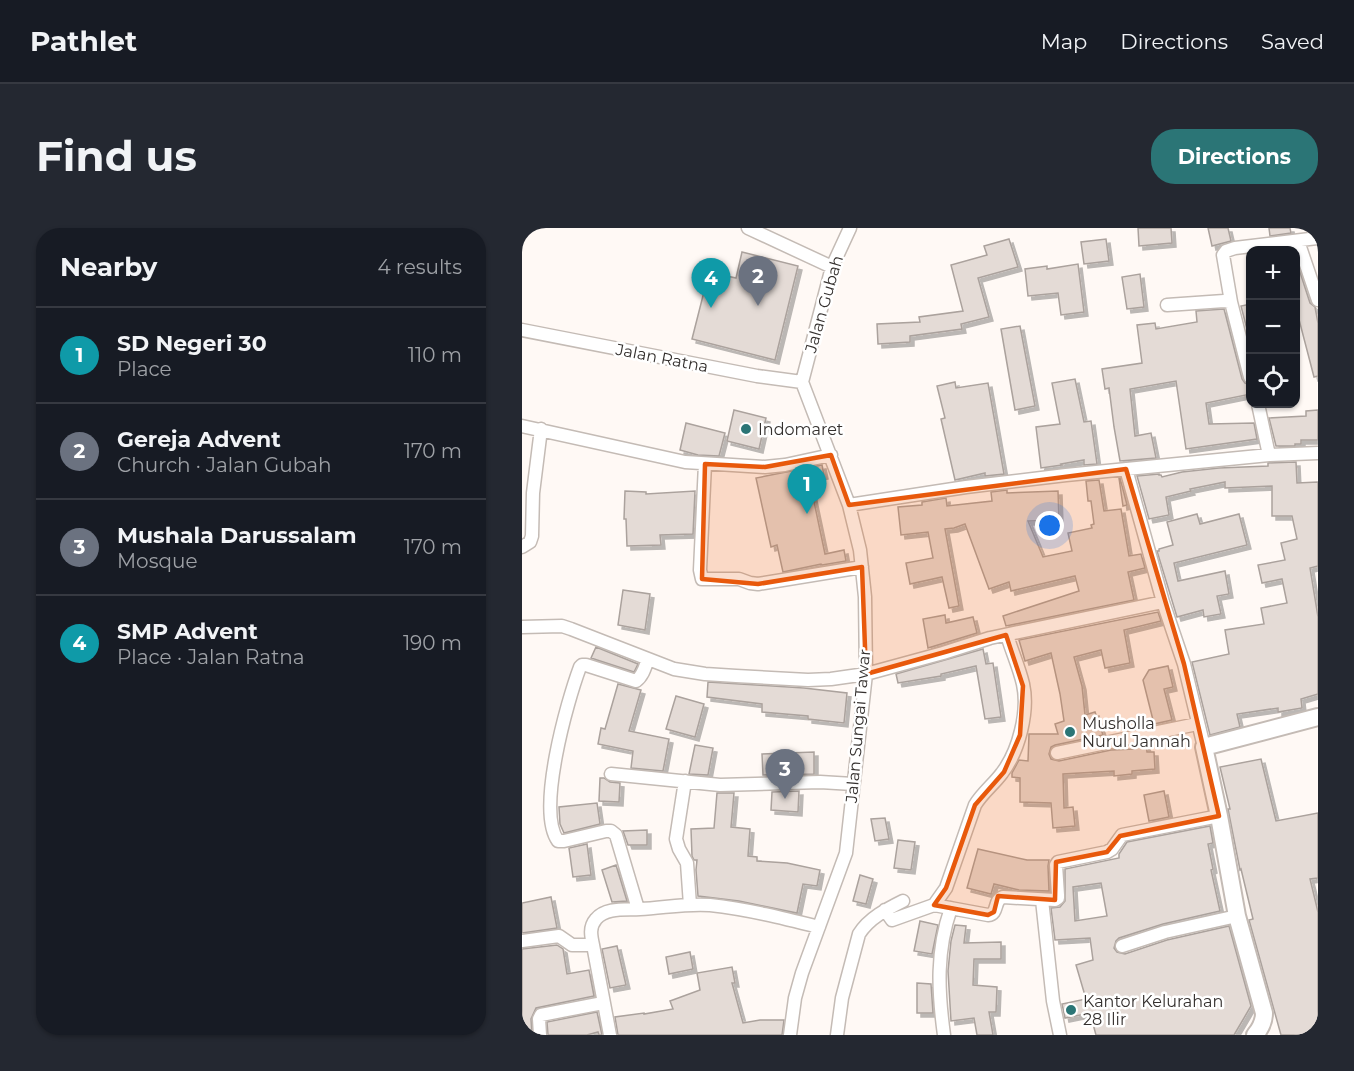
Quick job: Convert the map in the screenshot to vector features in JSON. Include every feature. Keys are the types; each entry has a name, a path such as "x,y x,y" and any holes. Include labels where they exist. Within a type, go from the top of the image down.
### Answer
{"street":[{"path":"748,228 832,267"},
{"name":"Jalan Gubah","path":"802,382 832,267 850,228"},
{"path":"1246,358 1231,302 1223,255 1226,251 1235,248 1318,238"},
{"path":"1298,241 1318,300"},
{"path":"1167,305 1231,302"},
{"name":"Jalan Ratna","path":"522,330 757,376 802,382"},
{"name":"Jalan Sungai Tawar","path":"790,1035 795,998 802,973 846,853 866,674 865,597 860,550 849,505 802,382"},
{"path":"1259,408 1269,455"},
{"path":"522,426 673,460 705,464 765,467 831,455"},
{"path":"522,547 530,542 532,536 533,492 541,429"},
{"path":"849,505 966,487 1126,469 1269,455 1318,453"},
{"path":"705,464 700,570 702,579 739,579 759,584 862,567"},
{"path":"1126,469 1163,602 1184,664 1204,747 1237,916 1264,1013 1264,1020 1255,1035"},
{"path":"522,627 562,626 571,628 674,669 705,674 808,680 866,674 990,638 1163,602"},
{"path":"934,905 946,888 975,804 1004,772 1020,735 1024,700 1023,686 1006,635"},
{"path":"638,909 616,835 611,831 606,831 558,841 555,837 550,806 558,740 580,667 586,665 636,681 643,672 648,659"},
{"path":"1204,747 1318,717"},
{"path":"1057,753 1197,724"},
{"path":"611,774 720,785 820,782 853,784"},
{"path":"685,781 676,839 687,863 690,905"},
{"path":"887,914 893,920 934,905 992,915 997,901 1003,897 1055,900 1058,898 1056,865 1058,862 1107,852 1122,835 1219,816"},
{"path":"1041,900 1053,1001 1060,1035"},
{"path":"837,1035 842,998 859,934 863,928 887,914 903,901"},
{"path":"610,1035 592,945 592,926 600,915 616,910 707,905 750,911 819,927"},
{"path":"944,1035 939,960 951,908"},
{"path":"1122,946 1165,932 1237,916"},
{"path":"522,941 559,936 572,945 592,945"},
{"path":"540,1035 541,1015 603,1003"}],"highlighted area":[{"path":"831,455 849,505 1126,469 1184,664 1219,816 1120,836 1107,852 1056,862 1055,900 998,896 994,912 988,915 934,905 946,888 975,805 1004,772 1020,735 1023,686 1006,635 866,674 862,567 758,584 702,579 705,464 765,467"}],"building":[{"path":"1138,228 1171,228 1172,243 1139,246"},
{"path":"1208,228 1228,228 1231,241 1212,246"},
{"path":"1269,228 1290,228 1291,233 1270,236"},
{"path":"1009,239 1018,267 978,278 989,317 961,324 962,329 910,336 910,342 878,344 877,324 920,322 919,317 963,311 951,265 987,255 984,246"},
{"path":"1106,239 1109,261 1084,264 1081,242"},
{"path":"742,252 798,266 775,360 692,339 709,272 736,278"},
{"path":"1078,264 1084,312 1061,315 1058,293 1028,296 1025,269 1047,266 1047,269"},
{"path":"1300,272 1310,303 1315,307 1318,323 1318,376 1314,377 1300,323"},
{"path":"1140,274 1144,307 1127,309 1122,277"},
{"path":"1246,305 1246,326 1241,306"},
{"path":"1224,309 1242,379 1246,383 1246,395 1206,403 1209,424 1254,423 1257,439 1186,449 1176,381 1130,389 1135,436 1151,433 1156,458 1120,461 1109,388 1105,389 1102,369 1142,363 1137,325 1155,323 1156,329 1197,322 1196,311"},
{"path":"1020,326 1035,406 1015,410 1001,329"},
{"path":"1075,379 1084,422 1091,421 1097,464 1084,465 1084,460 1041,468 1036,427 1060,424 1052,383"},
{"path":"955,382 956,388 988,383 1004,474 985,476 985,473 955,480 941,419 945,418 937,386"},
{"name":"Indomaret","path":"734,410 766,418 759,449 727,441"},
{"path":"1318,410 1318,440 1301,440 1301,444 1295,444 1295,446 1276,446 1269,418 1306,416 1306,411"},
{"path":"686,423 725,433 719,456 698,455 680,450"},
{"path":"1296,462 1297,483 1318,482 1318,566 1310,568 1318,617 1318,694 1301,699 1302,708 1278,712 1278,708 1237,714 1240,727 1210,735 1192,662 1229,654 1225,630 1264,624 1261,608 1287,603 1282,579 1262,583 1258,565 1285,560 1281,543 1297,539 1292,516 1272,516 1272,486 1225,488 1225,482 1190,489 1191,491 1166,497 1169,515 1149,519 1137,476 1159,474 1162,477 1182,472"},
{"path":"822,465 824,475 809,478 825,554 844,550 846,561 783,572 777,545 771,547 756,478"},
{"path":"1119,478 1127,505 1123,506"},
{"path":"1099,480 1104,511 1121,509 1129,556 1141,554 1145,568 1128,572 1134,600 1006,626 1003,616 1079,591 1075,576 1011,591 1009,582 989,589 965,524 945,529 959,606 949,608 942,577 910,584 906,563 933,558 928,532 901,535 898,507 922,505 922,502 946,498 947,506 992,501 991,492 1007,490 1007,493 1058,491 1059,520 1028,521 1043,557 1072,551 1068,533 1092,528 1091,525 1094,524 1086,481"},
{"path":"625,491 646,492 646,494 695,491 693,534 660,535 661,545 627,546 626,519 624,519"},
{"path":"1197,514 1200,524 1239,514 1247,545 1174,563 1178,581 1225,571 1229,594 1217,596 1221,614 1204,617 1203,610 1177,617 1157,551 1173,545 1167,522"},
{"path":"623,590 650,594 645,630 618,625"},
{"path":"1158,612 1161,621 1124,630 1130,663 1105,668 1101,650 1074,657 1082,686 1085,715 1095,712 1103,735 1055,745 1051,747 1049,754 1051,759 1059,761 1111,750 1134,749 1134,746 1146,743 1147,752 1154,752 1155,769 1132,771 1132,774 1114,776 1114,771 1063,774 1064,808 1073,807 1075,826 1053,828 1051,803 1020,802 1020,778 1012,777 1019,760 1028,761 1029,734 1058,734 1055,724 1064,721 1051,653 1025,661 1019,640"},
{"path":"945,615 946,623 973,617 977,633 928,648 923,619"},
{"path":"596,647 638,664 634,672 591,658"},
{"path":"983,649 986,664 993,663 1001,717 985,719 976,666 941,674 941,676 898,683 896,674"},
{"path":"1168,666 1173,687 1164,689 1172,720 1154,724 1143,680 1149,670"},
{"path":"708,682 847,693 844,723 808,719 808,716 762,712 762,704 707,697"},
{"path":"618,684 641,690 629,731 669,739 663,771 631,768 633,751 598,744 601,728 605,729"},
{"path":"676,696 704,704 695,737 666,729"},
{"path":"695,745 713,748 708,775 689,774"},
{"path":"814,752 814,774 763,775 762,754"},
{"path":"1261,759 1276,821 1318,813 1318,878 1310,879 1318,912 1318,1035 1281,1035 1249,920 1253,919 1240,870 1228,809 1230,809 1220,767"},
{"path":"600,778 620,783 619,802 599,801"},
{"path":"799,791 798,812 771,810 772,792"},
{"path":"1164,791 1169,817 1149,821 1144,795"},
{"path":"717,793 734,793 731,827 750,829 748,856 757,857 757,861 787,863 820,870 817,886 803,884 797,913 739,901 698,896 697,860 694,860 692,856 691,829 714,828"},
{"path":"597,803 600,824 564,833 560,824 559,807"},
{"path":"885,818 889,839 875,841 871,819"},
{"path":"1210,826 1213,843 1208,844 1213,869 1211,870 1220,911 1163,924 1119,938 1114,948 1117,952 1125,954 1167,940 1229,926 1251,1006 1234,1035 1096,1035 1090,1013 1065,1018 1062,1004 1086,999 1076,965 1093,960 1090,938 1055,940 1051,908 1060,907 1065,901 1065,869 1119,858 1127,842","holes":["1101,883 1107,916 1075,921 1073,887"]},
{"path":"647,830 647,845 628,845 623,831"},
{"path":"898,840 915,842 911,870 894,868"},
{"path":"587,844 591,875 573,877 569,848"},
{"path":"978,849 1027,860 1049,860 1049,891 1019,890 994,884 991,894 967,888"},
{"path":"616,865 627,901 612,902 602,870"},
{"path":"860,875 873,879 866,904 853,901"},
{"path":"551,897 557,928 522,933 522,903"},
{"path":"920,921 938,925 932,954 914,951"},
{"path":"955,925 966,926 964,943 1001,942 1001,959 974,959 973,985 997,987 996,1012 989,1012 993,1035 977,1035 974,1018 951,1021 948,971"},
{"path":"557,945 563,949 567,974 589,970 594,996 536,1008 531,1019 532,1035 522,1035 522,949"},
{"path":"617,946 626,985 610,988 602,949"},
{"path":"690,952 693,969 669,974 666,957"},
{"path":"732,967 735,983 732,983 743,1023 784,1020 782,1035 618,1035 615,1017 673,1009 670,1001 700,990 697,973"},
{"path":"917,983 931,984 933,1013 917,1013"},
{"path":"597,1012 602,1035 598,1032 587,1035 548,1035 547,1022"}],"place":[{"name":"Gereja Advent","path":"758,306"},
{"name":"SMP Advent","path":"711,308"},
{"name":"Indomaret","path":"746,429"},
{"name":"SD Negeri 30","path":"807,514"},
{"name":"Musholla Nurul Jannah","path":"1070,732"},
{"name":"Mushala Darussalam","path":"785,799"},
{"name":"Kantor Kelurahan 28 Ilir","path":"1071,1010"}]}
